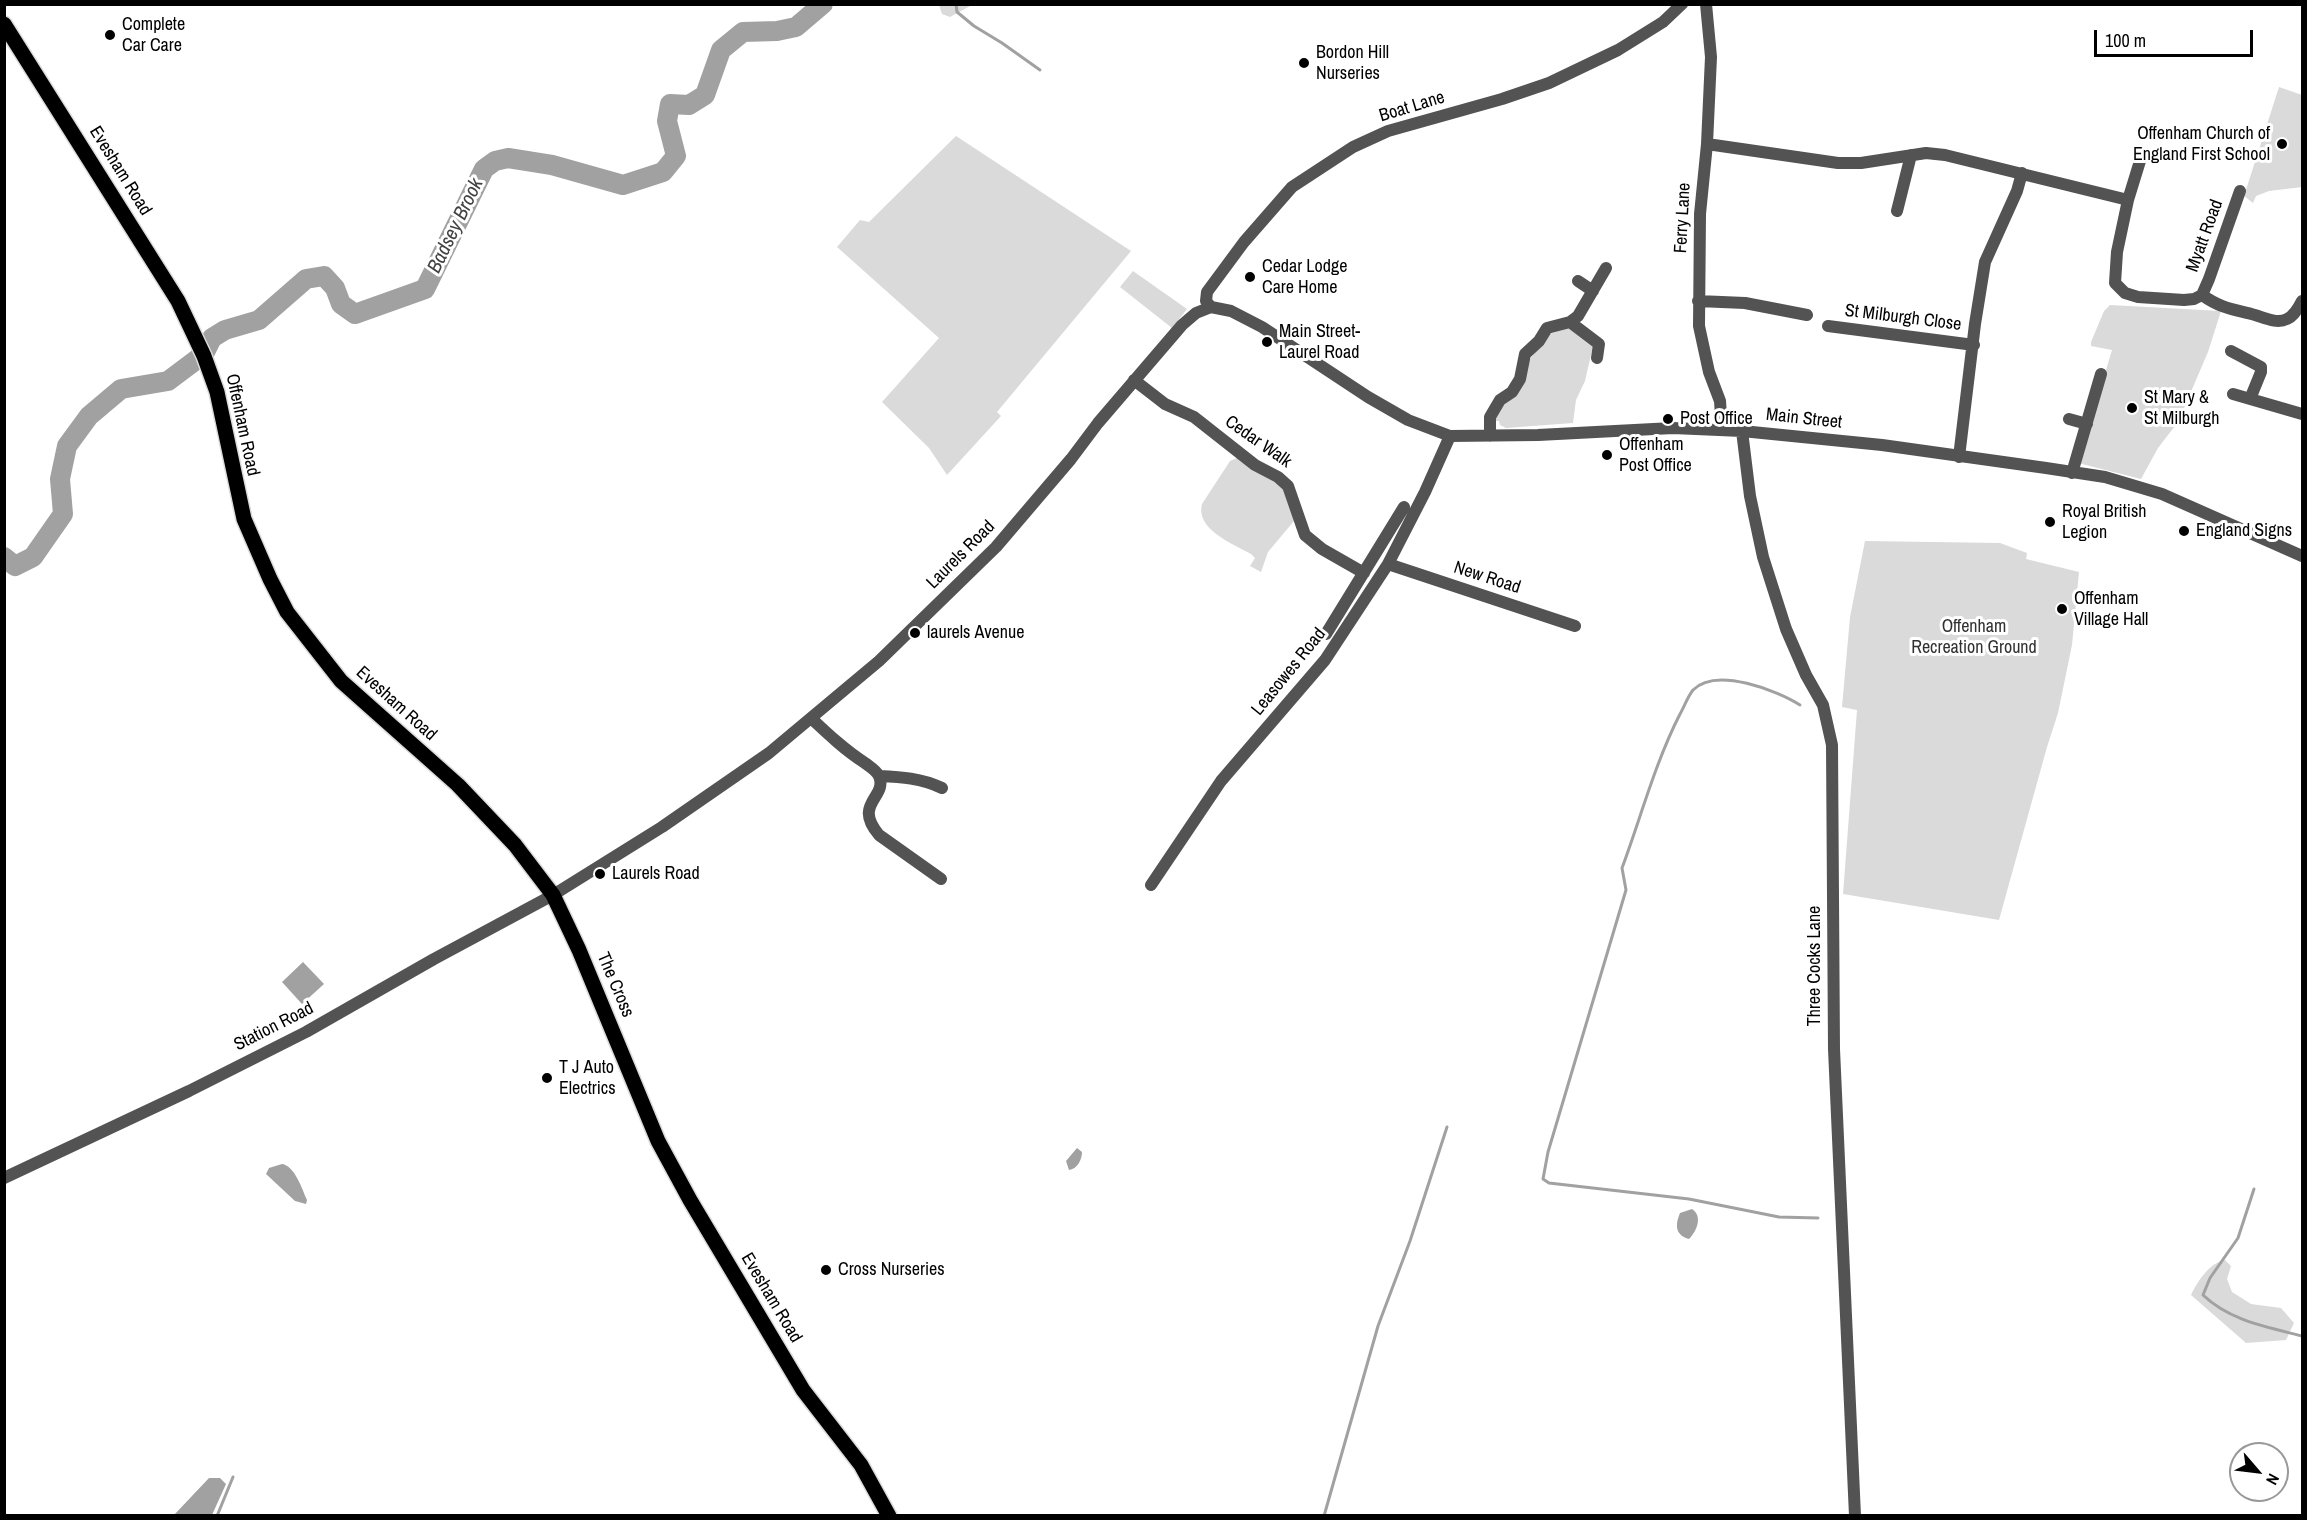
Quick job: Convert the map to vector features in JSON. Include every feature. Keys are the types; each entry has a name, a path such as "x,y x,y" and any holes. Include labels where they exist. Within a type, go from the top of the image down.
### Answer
{"main road":[{"name":"Evesham Road","path":"4,24 178,301 197,340"},
{"name":"Offenham Road","path":"197,340 217,392 244,519"},
{"name":"Evesham Road","path":"244,519 287,612 341,681 458,785 535,868 553,895"},
{"name":"The Cross","path":"553,895 579,950 638,1090"},
{"name":"Evesham Road","path":"638,1090 658,1141 693,1205 803,1390 861,1465 890,1515"}],"street":[{"name":"Boat Lane","path":"1211,307 1206,301 1207,292 1244,242 1292,187 1353,147 1388,131 1502,99 1548,83 1618,50 1663,22 1682,4"},
{"name":"Ferry Lane","path":"1706,4 1711,50 1707,144 1700,214 1698,301 1702,345 1720,400 1722,430"},
{"path":"1707,144 1838,163 1861,163 1926,153 1945,155 2128,200"},
{"path":"1898,211 1911,155"},
{"name":"Myatt Road","path":"2139,161 2128,200 2114,268 2115,283 2119,289 2138,297 2184,300 2202,295 2240,191"},
{"name":"St Milburgh Close","path":"1959,457 1981,284 1990,249 2017,191 2022,173"},
{"path":"1490,436 1490,417 1500,400 1512,392 1520,379 1525,354 1539,341 1547,328 1570,322 1578,316 1606,268"},
{"path":"1578,282 1593,291"},
{"path":"2202,295 2230,310 2271,321 2288,319 2298,310 2302,301"},
{"path":"1698,301 1745,303 1807,315"},
{"name":"Laurels Road","path":"553,895 662,828 769,753 879,661 996,547 1182,325 1196,313 1211,307"},
{"name":"Main Street","path":"1211,307 1231,311 1262,327 1378,403 1408,420 1450,436 1672,428 1742,431 1882,445 2105,477 2162,494 2302,556"},
{"path":"1570,322 1603,341 1597,358"},
{"name":"St Milburgh Close","path":"1828,326 1974,345"},
{"path":"2231,351 2261,367 2250,399"},
{"path":"2072,473 2101,374"},
{"name":"Cedar Walk","path":"1134,380 1165,404 1194,417 1255,465 1278,477 1288,486 1305,535 1322,549 1364,573"},
{"path":"2233,394 2302,414"},
{"path":"2069,419 2087,424"},
{"name":"Three Cocks Lane","path":"1742,431 1750,496 1763,557 1786,629 1806,675 1823,705 1832,745 1834,1050 1855,1515"},
{"name":"Leasowes Road","path":"1151,885 1221,781 1325,660 1388,564 1450,436"},
{"path":"1326,634 1404,507"},
{"name":"New Road","path":"1388,564 1575,626"},
{"path":"812,718 839,746 875,770 879,776 879,789 868,813 871,826 879,835 940,879"},
{"path":"879,776 919,779 942,788"},
{"name":"Station Road","path":"4,1178 189,1091 306,1032 424,964 553,895"}],"green space":[{"path":"939,4 972,5 950,17 942,14"},
{"path":"2279,87 2302,95 2302,187 2269,191 2256,196 2253,203 2244,196"},
{"path":"956,136 1131,251 997,412 1001,416 947,475 929,448 882,402 939,338 837,247 860,220 869,222"},
{"path":"1133,271 1187,309 1172,328 1120,287"},
{"path":"2110,305 2221,311 2208,352 2178,422 2158,448 2141,479 2078,463 2112,350 2091,346 2091,342 2104,311"},
{"path":"1569,328 1593,346 1585,381 1576,400 1573,423 1506,428 1500,425 1499,421 1495,421 1498,409 1546,335"},
{"path":"1237,458 1276,479 1286,490 1294,521 1268,552 1261,572 1250,566 1255,558 1251,554 1217,535 1204,521 1201,513 1202,504 1230,461"},
{"name":"Offenham Recreation Ground","path":"1865,541 2000,543 2027,553 2026,559 2079,572 2072,645 2058,713 1999,920 1843,894 1857,710 1842,707 1850,617"},
{"path":"2225,1260 2231,1266 2227,1279 2232,1292 2251,1304 2281,1308 2294,1323 2286,1340 2246,1343 2191,1295 2209,1269"}],"shaded area":[{"path":"303,962 324,984 302,1004 282,982"},
{"path":"1077,1148 1082,1152 1079,1164 1069,1170 1066,1161"},
{"path":"282,1164 291,1169 298,1179 307,1200 306,1204 295,1201 266,1174 269,1168"},
{"path":"1692,1209 1697,1216 1698,1224 1689,1239 1681,1235 1677,1229 1677,1222 1680,1213"},
{"path":"209,1478 220,1478 226,1484 212,1515 174,1515"}],"waterway":[{"path":"808,4 816,11"},
{"name":"Badsey Brook","path":"4,557 15,566 33,557 63,514 60,479 67,446 89,416 121,389 168,381 204,354 212,338 225,330 259,320 306,279 324,276 335,288 341,304 355,314 425,289 484,169 495,161 508,158 552,165 623,185 663,172 676,156 667,121 670,104 689,105 705,95 721,50 743,32 777,31 796,27 823,4"},
{"path":"956,4 957,12 974,26 1040,70"},
{"path":"1800,705 1777,693 1747,683 1716,680 1703,683 1693,690 1688,698 1663,752 1622,868 1626,890 1548,1152 1543,1179 1549,1183 1689,1199 1779,1217 1818,1218"},
{"path":"1324,1516 1378,1326 1410,1241 1447,1127"},
{"path":"2254,1189 2238,1238 2210,1278 2203,1295 2237,1317 2302,1336"},
{"path":"217,1516 233,1477"}],"place":[{"name":"Complete Car Care","path":"110,35"},
{"name":"Bordon Hill Nurseries","path":"1304,63"},
{"name":"Offenham Church of England First School","path":"2282,144"},
{"name":"Cedar Lodge Care Home","path":"1250,277"},
{"name":"Main Street- Laurel Road","path":"1267,342"},
{"name":"St Mary & St Milburgh","path":"2132,408"},
{"name":"Post Office","path":"1668,419"},
{"name":"Offenham Post Office","path":"1607,455"},
{"name":"Royal British Legion","path":"2050,522"},
{"name":"England Signs","path":"2184,531"},
{"name":"Offenham Village Hall","path":"2062,609"},
{"name":"laurels Avenue","path":"915,633"},
{"name":"Laurels Road","path":"600,874"},
{"name":"T J Auto Electrics","path":"547,1078"},
{"name":"Cross Nurseries","path":"826,1270"}]}
